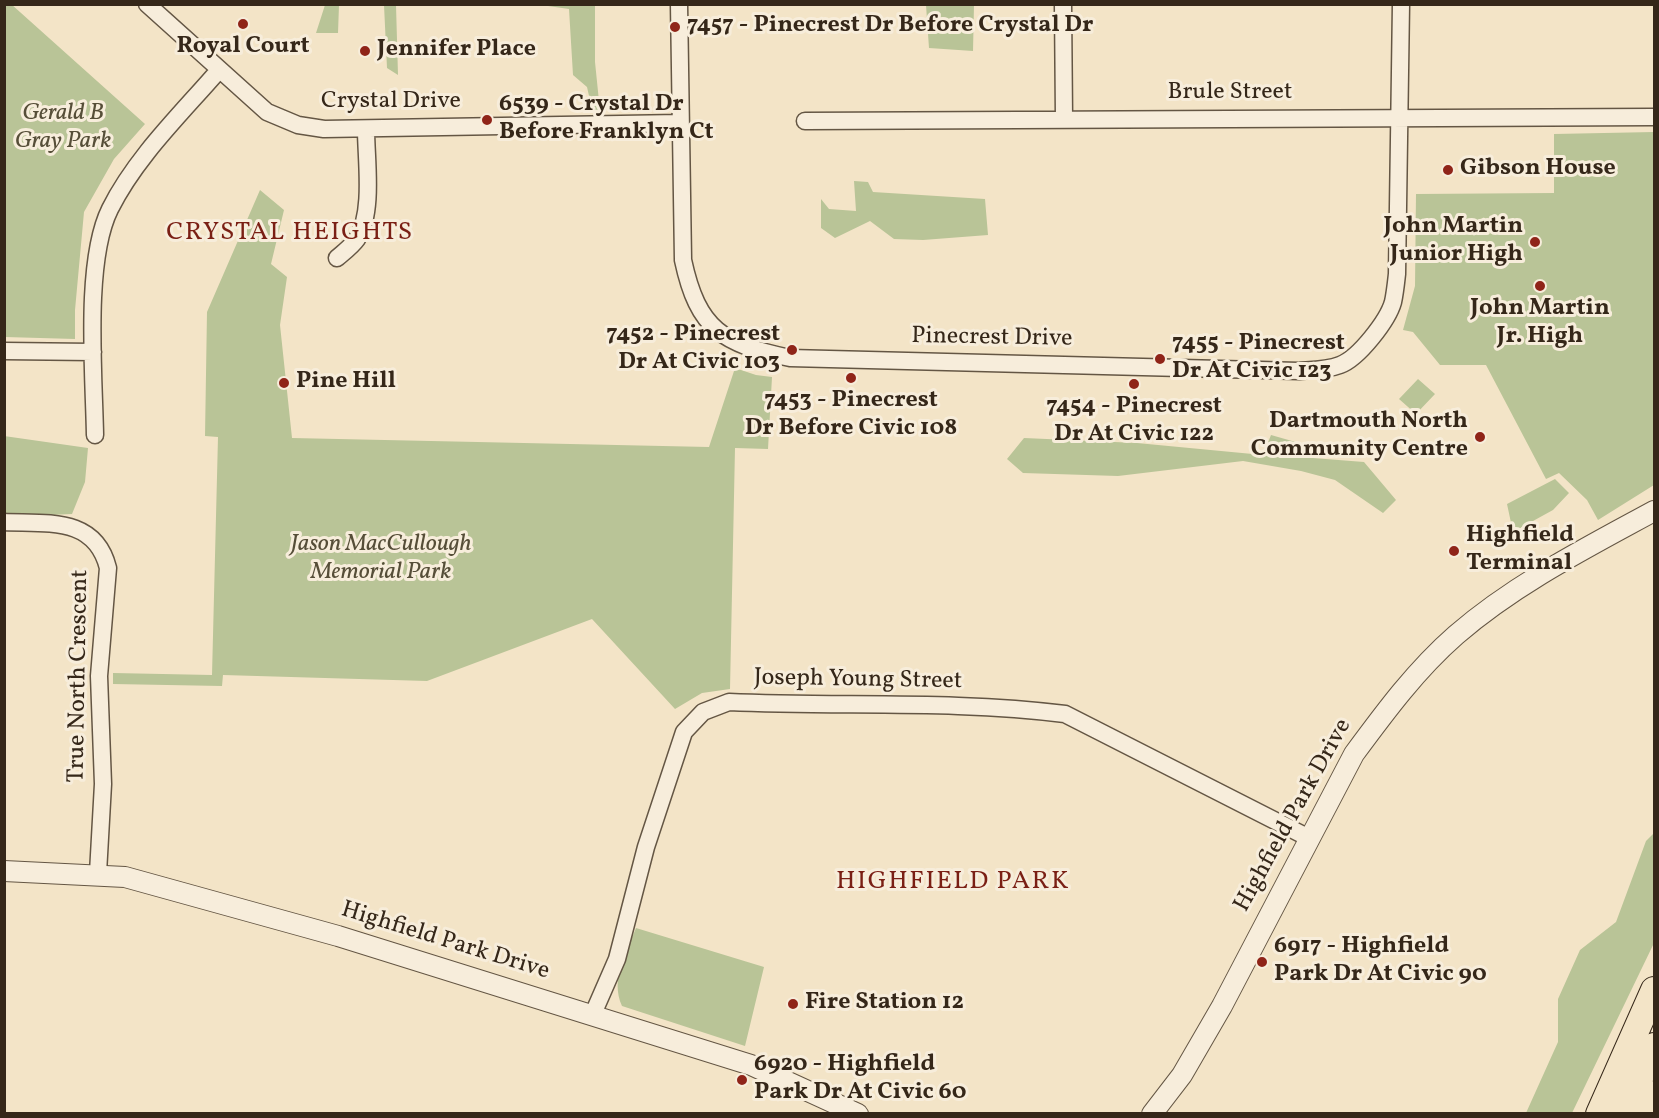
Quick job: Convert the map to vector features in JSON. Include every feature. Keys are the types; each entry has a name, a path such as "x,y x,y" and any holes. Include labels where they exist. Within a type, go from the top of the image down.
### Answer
{"highway":[{"path":"1648,1113 1654,1096"}],"main road":[{"path":"1599,1113 1654,990"},
{"path":"1624,1113 1654,1046"}],"street":[{"name":"Crystal Drive","path":"147,4 267,112 298,126 324,129 366,129 680,123"},
{"name":"Pinecrest Drive","path":"679,4 683,260 689,290 705,317 727,339 749,349 790,358 1299,371 1327,369 1342,365 1378,328 1393,302 1397,274 1401,4"},
{"path":"1062,4 1064,119"},
{"path":"94,435 94,274 108,212 124,183 146,154 219,70"},
{"name":"Brule Street","path":"805,121 1654,117"},
{"path":"338,258 356,241 363,227 367,207 366,129"},
{"path":"4,351 93,352"},
{"name":"Highfield Park Drive","path":"1152,1113 1182,1075 1222,1006 1308,838 1354,754 1379,717 1424,666 1455,636 1546,571 1654,511"},
{"name":"True North Crescent","path":"4,522 75,527 95,540 107,560 99,676 103,784 98,873"},
{"name":"Joseph Young Street","path":"593,1014 616,959 646,848 681,741 695,718 719,704 963,707 1065,714 1308,838"},
{"name":"Highfield Park Drive","path":"4,871 98,873 125,877 338,936 751,1065 858,1113"}],"green space":[{"name":"Gerald B Gray Park","path":"11,4 145,124 114,159 84,212 75,310 75,339 5,337 4,5"},
{"path":"325,5 339,5 338,33 316,33"},
{"path":"384,5 396,5 398,75 387,68"},
{"path":"541,5 595,5 595,62 600,111 592,109 587,87 573,75 569,9"},
{"path":"926,5 974,5 973,51 929,48"},
{"name":"John Martin Junior High","path":"1654,132 1654,485 1598,520 1587,500 1559,473 1546,479 1486,365 1440,365 1413,332 1403,330 1415,286 1416,194 1554,193 1554,134"},
{"path":"854,181 868,182 873,192 985,199 988,235 923,240 894,239 870,221 835,238 821,228 821,199 829,209 856,211"},
{"name":"Jason MacCullough Memorial Park","path":"260,190 284,210 271,264 287,277 280,325 292,438 709,447 735,368 756,375 772,377 768,449 735,448 730,689 702,693 675,709 592,619 427,681 223,675 222,686 113,684 113,673 212,675 218,437 205,436 207,312"},
{"path":"1418,379 1435,394 1416,414 1399,399"},
{"path":"1271,435 1299,443 1300,457 1364,462 1396,500 1383,513 1335,480 1301,471 1243,461 1118,476 1023,473 1007,459 1024,438 1137,443 1263,455"},
{"path":"4,436 88,448 85,482 72,514 5,517"},
{"path":"1555,479 1569,493 1553,510 1513,532 1507,504"},
{"path":"1654,833 1654,943 1572,1113 1526,1113 1558,1042 1558,999 1580,950 1616,922 1646,841"},
{"path":"636,928 764,967 745,1046 622,1006 618,986 619,976"}],"place":[{"name":"Royal Court","path":"243,24"},
{"name":"7457 - Pinecrest Dr Before Crystal Dr","path":"675,27"},
{"name":"Jennifer Place","path":"365,51"},
{"name":"6539 - Crystal Dr Before Franklyn Ct","path":"487,120"},
{"name":"Gibson House","path":"1448,170"},
{"name":"John Martin Junior High","path":"1535,242"},
{"name":"John Martin Jr. High","path":"1540,286"},
{"name":"7452 - Pinecrest Dr At Civic 103","path":"792,350"},
{"name":"7455 - Pinecrest Dr At Civic 123","path":"1160,359"},
{"name":"7453 - Pinecrest Dr Before Civic 108","path":"851,378"},
{"name":"Pine Hill","path":"284,383"},
{"name":"7454 - Pinecrest Dr At Civic 122","path":"1134,384"},
{"name":"Dartmouth North Community Centre","path":"1480,437"},
{"name":"Highfield Terminal","path":"1454,551"},
{"name":"6917 - Highfield Park Dr At Civic 90","path":"1262,962"},
{"name":"Fire Station 12","path":"793,1004"},
{"name":"6920 - Highfield Park Dr At Civic 60","path":"742,1080"}],"district":[{"name":"CRYSTAL HEIGHTS","path":"290,234"},
{"name":"HIGHFIELD PARK","path":"953,883"}]}
